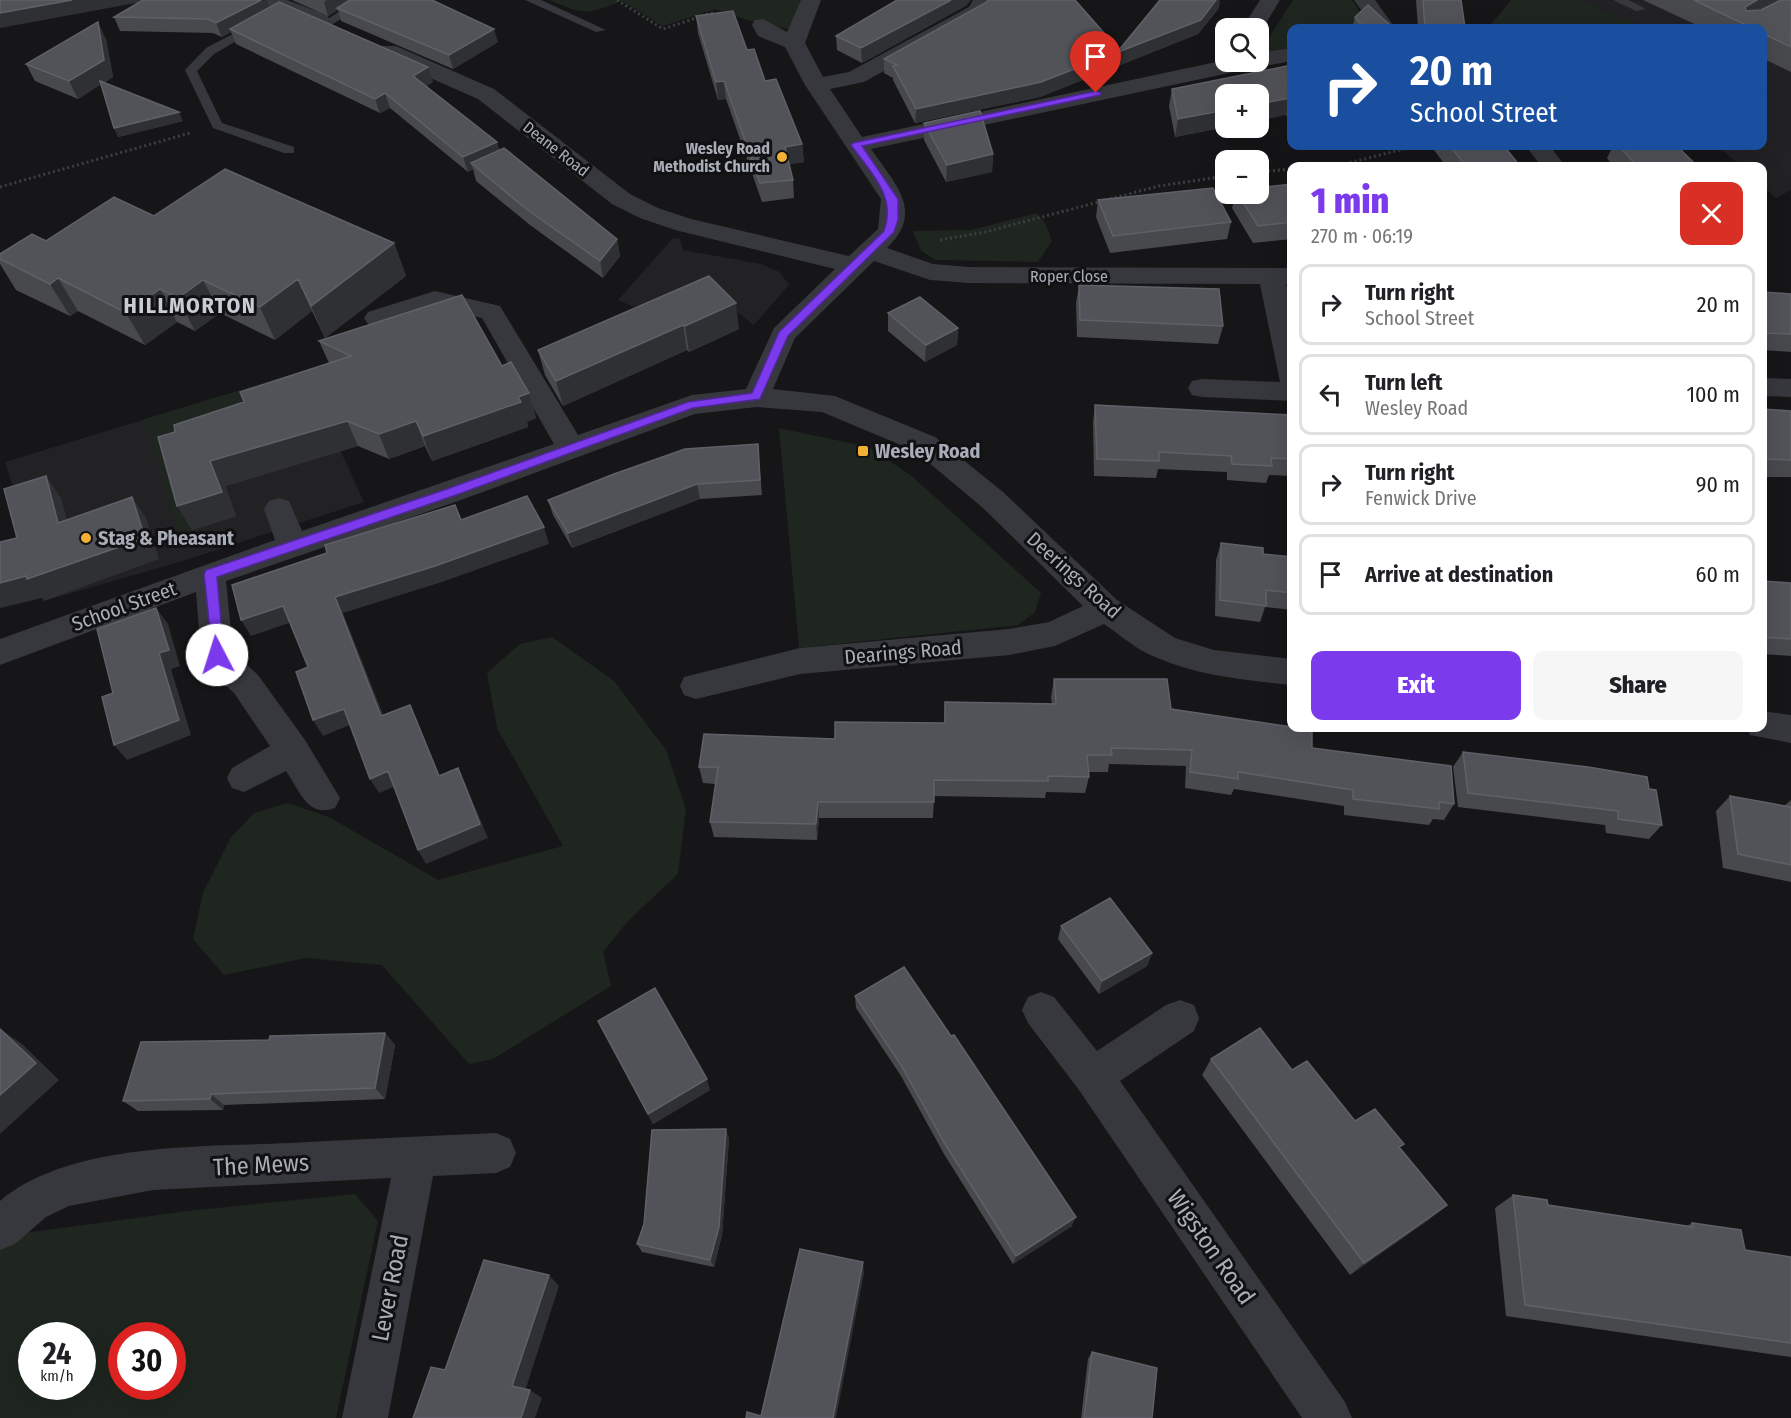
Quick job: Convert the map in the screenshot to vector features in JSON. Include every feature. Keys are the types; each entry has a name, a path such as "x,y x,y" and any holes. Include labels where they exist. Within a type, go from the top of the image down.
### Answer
{"street":[{"path":"794,43 811,0"},
{"path":"816,85 856,77 978,11 983,0"},
{"path":"1258,18 1270,0"},
{"path":"1364,0 1381,24"},
{"name":"Deane Road","path":"278,4 486,94 621,199 649,213 684,225 863,258"},
{"path":"756,396 783,334 889,232 893,220 893,199 816,85 794,43 765,28"},
{"path":"1269,58 1287,55"},
{"path":"856,145 1215,67"},
{"name":"Roper Close","path":"863,258 930,272 969,275 1282,277 1287,328"},
{"path":"377,318 435,299 491,312 571,448"},
{"path":"1767,387 1791,388"},
{"path":"1202,388 1287,392"},
{"name":"School Street","path":"6,647 692,405 756,396 825,403 881,424"},
{"name":"Deerings Road","path":"881,424 925,444 993,500 1106,609 1165,648 1214,663 1287,671"},
{"path":"279,509 292,546"},
{"path":"210,574 217,655 227,669 246,684 293,750 323,798"},
{"name":"Dearings Road","path":"696,686 800,661 1009,642 1055,634 1106,609"},
{"path":"1767,726 1791,729"},
{"path":"244,778 293,750"},
{"name":"Wigston Road","path":"1041,1010 1093,1076 1329,1418"},
{"path":"1093,1076 1180,1018"},
{"name":"The Mews","path":"0,1229 31,1202 67,1186 153,1170 496,1153"},
{"name":"Lever Road","path":"365,1418 416,1158"}],"lane":[{"path":"348,33 366,0"},
{"path":"531,0 600,30"},
{"path":"1619,0 1640,9"},
{"path":"278,4 210,51 191,70 218,125 289,150"}],"path":[{"path":"617,0 663,29 711,13 765,28"},
{"path":"1696,24 1707,19"},
{"path":"0,187 218,125"},
{"path":"1352,162 1400,150"},
{"path":"1269,171 1287,169"},
{"path":"889,232 927,242 985,232 1159,186 1215,178"}],"shaded area":[{"path":"550,0 801,0 790,29 763,25 715,9 663,26 622,1 593,11 579,11"},
{"path":"1293,0 1352,0 1365,20 1366,24 1287,24 1287,49 1269,52 1269,37"},
{"path":"1511,0 1581,0 1634,24 1491,24"},
{"path":"1581,0 1791,1 1791,190 1776,198 1767,190 1767,162 1736,162 1722,150 1767,150 1767,24 1634,24"},
{"path":"1037,213 1045,223 1052,241 1038,262 936,260 921,251 913,231 971,230"},
{"path":"673,238 680,239 683,250 761,264 780,272 789,285 754,325 725,303 686,295 634,307 618,300"},
{"path":"304,371 364,502 186,560 44,601 21,511 5,462"},
{"path":"304,371 341,452 326,456 233,449 192,530 179,534 144,419"},
{"path":"779,428 869,447 913,477 1041,593 1035,612 1018,625 799,648"},
{"path":"552,637 614,681 666,750 686,809 678,874 628,921 603,952 611,986 493,1059 469,1064 382,965 306,958 224,975 193,939 203,893 231,837 254,813 288,803 329,817 438,880 563,846 497,728 487,673 520,644"},
{"path":"355,1194 378,1221 336,1418 0,1418 0,1250 17,1234 188,1211"}],"building":[{"path":"0,0 72,0 0,13"},
{"path":"143,0 261,0 216,23 208,19 114,17"},
{"path":"350,0 432,0 494,29 449,55 337,8"},
{"path":"897,0 951,0 861,48 836,36"},
{"path":"988,0 1075,0 1119,50 1160,0 1216,0 1201,20 1041,82 916,109 893,66 897,65 884,59"},
{"path":"1423,0 1461,0 1464,24 1425,24"},
{"path":"1694,0 1757,0 1745,7 1746,11 1761,10 1781,0 1791,0 1791,47 1767,35 1767,24 1744,24"},
{"path":"279,2 428,67 413,76 497,142 463,157 385,93 375,99 230,29"},
{"path":"1368,5 1389,24 1361,24 1355,17"},
{"path":"733,11 747,50 754,49 765,81 776,79 802,144 785,147 793,180 760,183 724,81 716,82 696,16"},
{"path":"98,22 104,60 69,81 26,64"},
{"path":"1287,66 1287,99 1269,102 1269,84 1215,84 1215,112 1178,119 1172,89 1257,72 1269,72 1269,70"},
{"path":"100,81 179,112 114,128"},
{"path":"980,111 993,154 947,165 924,123"},
{"path":"504,148 617,239 600,261 525,208 471,163"},
{"path":"1453,150 1507,150 1517,162 1463,162"},
{"path":"1623,150 1681,150 1693,162 1633,162"},
{"path":"225,169 394,243 311,306 298,279 260,307 203,280 178,298 160,289 126,313 58,278 50,284 0,259 0,254 32,234 46,241 114,197 154,216"},
{"path":"1287,185 1287,223 1258,226 1244,204 1269,204 1269,187"},
{"path":"1213,188 1215,204 1221,204 1231,222 1113,236 1098,200"},
{"path":"709,276 736,303 556,381 538,350"},
{"path":"1079,285 1219,289 1223,326 1080,320"},
{"path":"1767,292 1791,294 1791,334 1767,333"},
{"path":"462,295 502,366 511,362 529,393 518,397 521,402 423,436 416,421 379,434 347,421 210,461 222,492 177,506 158,437 175,432 174,425 244,402 240,392 351,356 319,341"},
{"path":"920,297 958,328 926,345 888,313"},
{"path":"1095,405 1287,415 1287,459 1271,458 1272,466 1232,464 1231,456 1159,452 1159,461 1097,459"},
{"path":"1767,409 1791,411 1791,460 1767,459"},
{"path":"758,444 760,480 697,484 568,533 548,500 685,449"},
{"path":"46,476 58,523 132,497 145,538 27,579 26,576 0,583 0,542 17,538 4,489"},
{"path":"527,496 544,527 435,566 335,597 381,716 410,705 439,776 458,768 480,824 418,850 388,771 370,779 344,709 313,720 296,672 308,667 283,606 241,620 232,585 327,553 325,545 455,505 461,520"},
{"path":"1221,543 1263,548 1263,554 1287,556 1287,592 1266,590 1266,606 1220,600"},
{"path":"1767,581 1791,583 1791,639 1767,637"},
{"path":"156,608 169,650 159,653 179,720 114,745 102,697 113,693 97,629"},
{"path":"1054,679 1167,679 1171,709 1287,726 1287,732 1312,732 1312,748 1451,766 1454,804 1439,802 1439,809 1353,799 1353,790 1238,772 1238,779 1190,772 1192,750 1111,748 1112,755 1087,755 1089,777 1048,776 1048,781 934,780 934,802 818,802 816,824 710,822 718,767 699,767 704,734 835,739 835,722 945,723 945,702 1056,704"},
{"path":"1463,752 1588,767 1647,777 1649,789 1656,790 1662,825 1618,819 1618,811 1468,793"},
{"path":"1730,796 1791,807 1791,865 1738,854"},
{"path":"1110,898 1152,953 1102,981 1061,926"},
{"path":"904,967 951,1036 954,1035 1076,1217 1016,1256 945,1144 901,1065 855,996"},
{"path":"655,988 707,1079 648,1114 598,1021"},
{"path":"1260,1028 1292,1070 1307,1061 1355,1121 1375,1109 1404,1144 1399,1147 1447,1205 1364,1263 1211,1059"},
{"path":"0,1029 36,1063 0,1095"},
{"path":"385,1033 375,1088 211,1094 210,1099 123,1101 141,1042 269,1040 270,1036"},
{"path":"726,1129 719,1227 710,1260 637,1244 644,1224 652,1130"},
{"path":"1513,1195 1547,1200 1548,1205 1693,1227 1692,1223 1741,1230 1745,1250 1791,1257 1791,1343 1525,1305"},
{"path":"800,1249 863,1262 833,1418 746,1418 747,1412 761,1416"},
{"path":"484,1260 549,1275 512,1386 530,1390 521,1418 413,1418 431,1367 445,1370"},
{"path":"1092,1352 1157,1368 1152,1418 1084,1418"}],"place":[{"name":"Wesley Road Methodist Church","path":"782,157"},
{"name":"Wesley Road","path":"863,451"},
{"name":"Stag & Pheasant","path":"86,538"}],"district":[{"name":"HILLMORTON","path":"190,305"}],"route":[{"path":"217,655 210,574 452,492 692,405 756,396 783,334 889,232 893,220 893,199 856,145 1096,93"}]}
